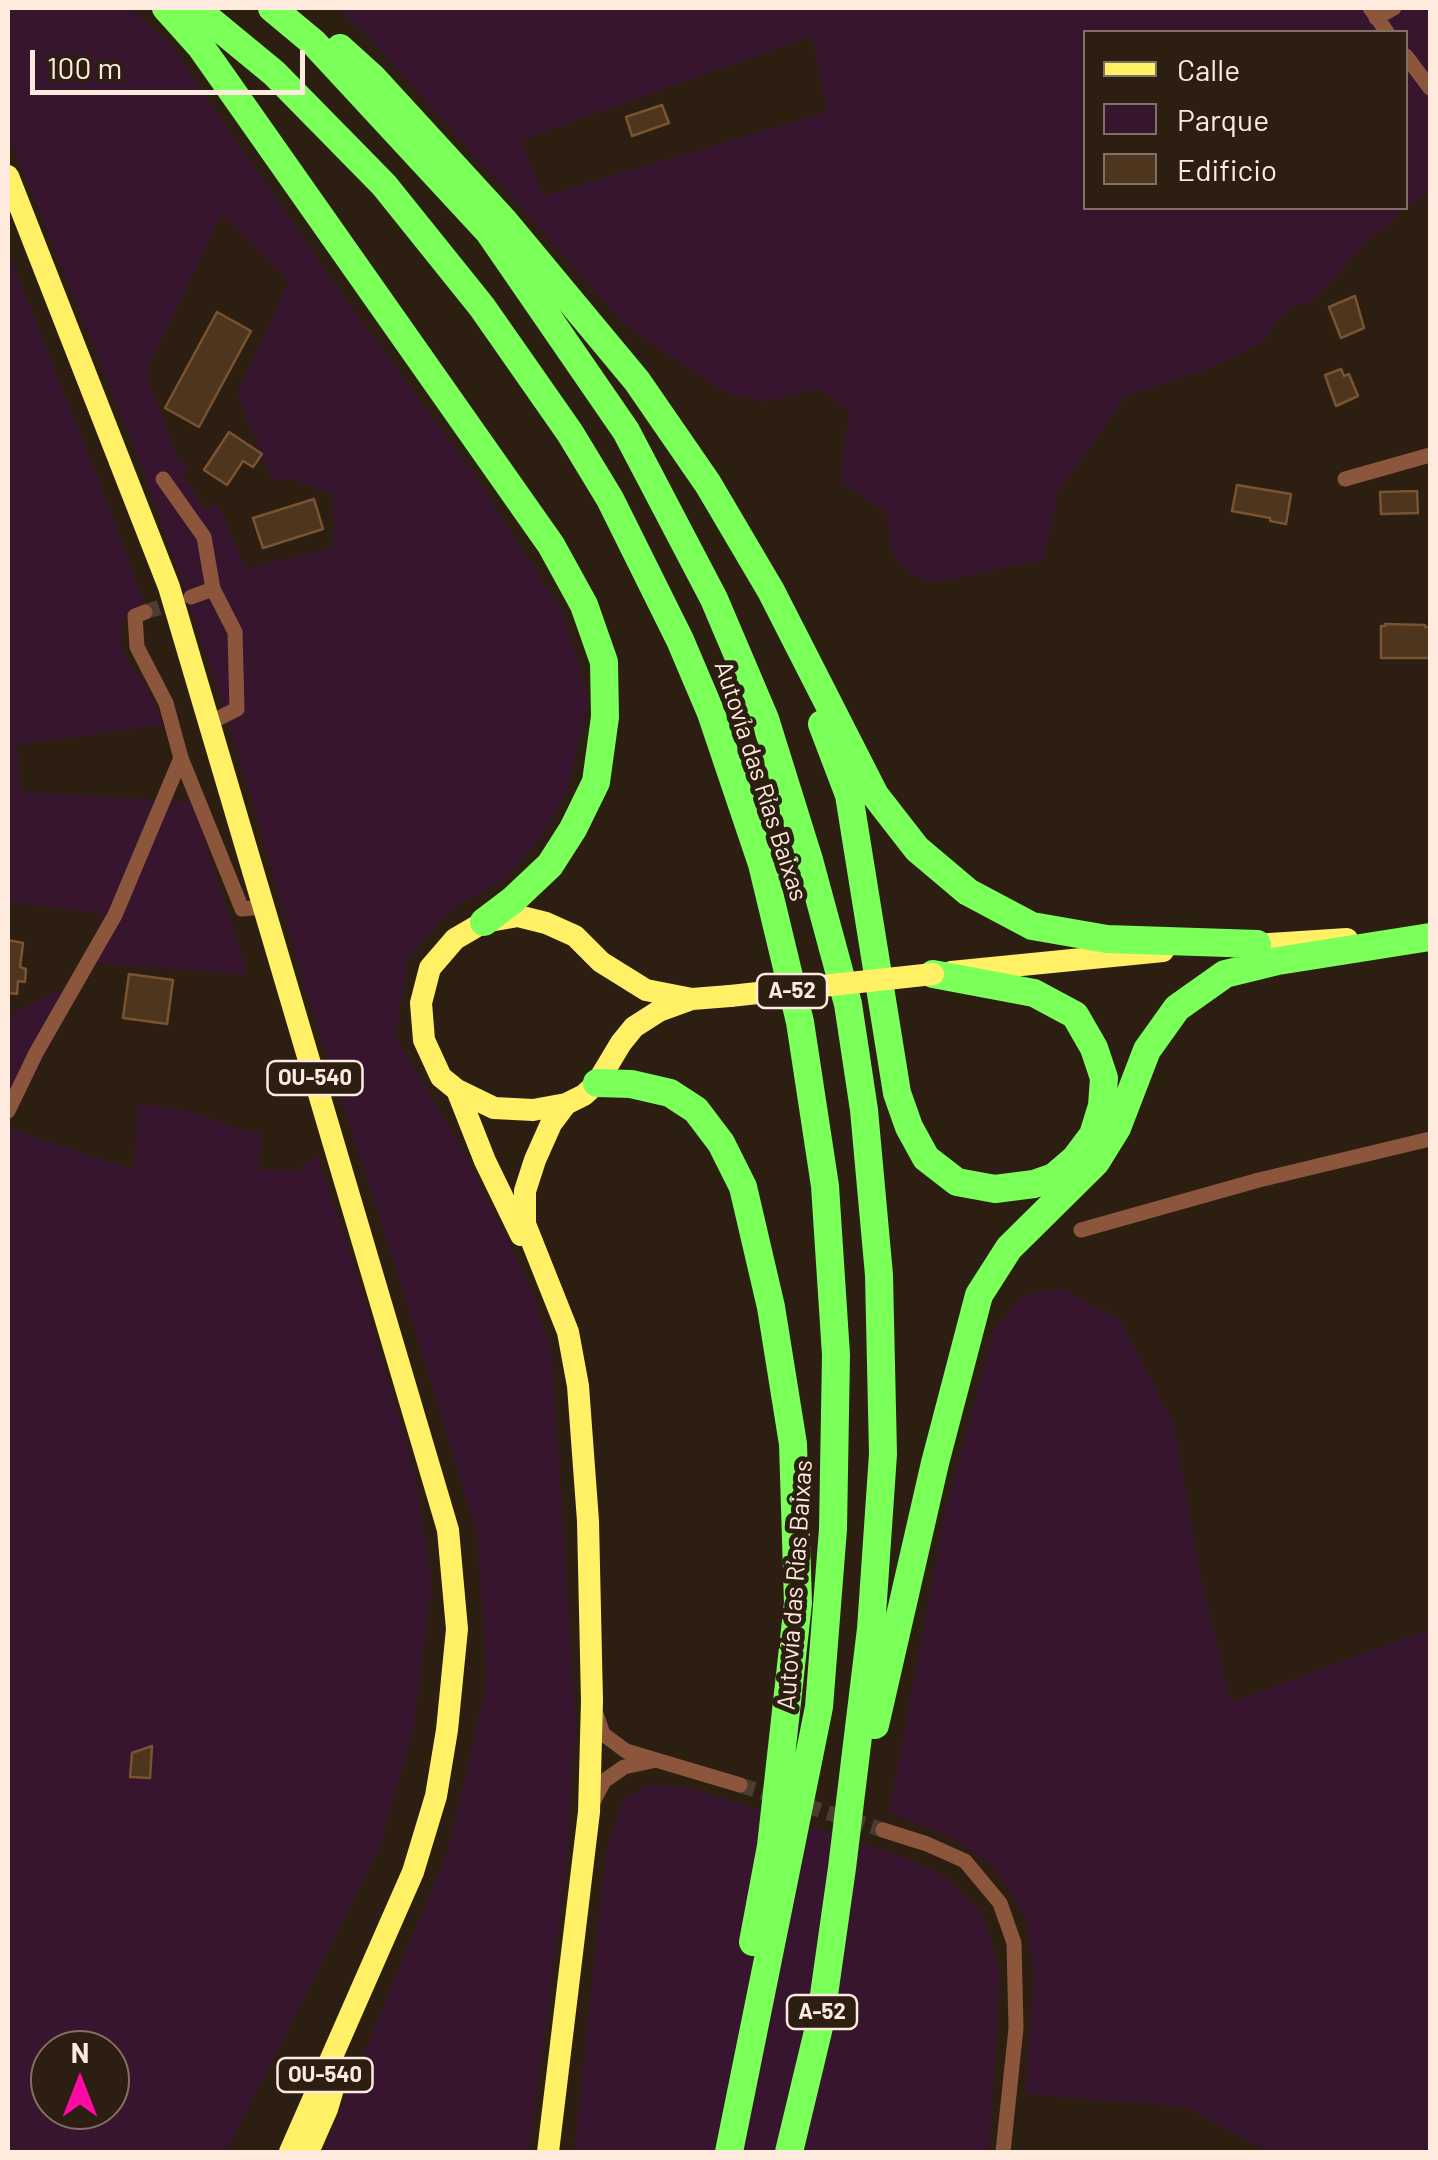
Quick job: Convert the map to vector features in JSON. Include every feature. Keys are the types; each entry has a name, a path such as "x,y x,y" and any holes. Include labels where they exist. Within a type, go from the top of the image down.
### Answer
{"highway":[{"path":"166,8 202,47 551,545 584,605 604,662 604,717 596,782 550,865 484,922"},
{"name":"Autovía das Rías Baixas","path":"194,8 274,73 384,186 482,306 570,433 610,499 680,640 710,712 762,864 800,1022 824,1186 836,1355 833,1529 819,1707 729,2152"},
{"name":"Autovía das Rías Baixas","path":"272,8 314,43 488,232 626,431 714,599 765,719 848,1004 864,1110 879,1275 883,1454 871,1629 842,1868 820,2022 789,2152"},
{"path":"294,8 372,77 504,222 637,381 708,484 771,591 875,795 917,849 968,892 1032,926 1107,939 1257,944"},
{"path":"771,591 848,795 897,1093 908,1127 926,1158 957,1182 995,1189 1054,1177 1075,1159 1092,1135 1102,1106 1104,1078 1094,1048 1075,1015 1034,993 933,974"},
{"path":"842,1868 935,1463 979,1294 1009,1248 1096,1162 1117,1128 1147,1050 1177,1008 1225,974 1278,961 1430,936"},
{"path":"597,1083 631,1084 670,1093 696,1110 721,1142 744,1187 771,1307 794,1444 798,1602 775,1809 768,1865 713,2152"}],"main road":[{"name":"OU-540","path":"8,176 169,587 448,1530 457,1629 436,1796 413,1872 290,2152"},
{"path":"692,999 646,990 601,962 575,936 546,922 518,916 484,922 455,939 430,968 421,1003 424,1040 441,1077 458,1090 494,1108 533,1110 566,1104 584,1095 597,1083 634,1027 659,1011 692,999 1079,958 1430,936"},
{"path":"458,1090 485,1161 541,1268"},
{"path":"548,2152 589,1812 592,1701 588,1521 578,1386 568,1332 525,1224 525,1191 534,1160 551,1124 566,1104"},
{"path":"308,2152 326,2109 360,1996"}],"street":[{"path":"1373,13 1394,8"},
{"path":"1408,59 1430,88"},
{"path":"1345,479 1430,455"},
{"path":"164,479 204,537 212,589 236,632 236,709 209,722"},
{"path":"190,597 212,589"},
{"path":"145,612 135,616 137,647 166,703 181,758 242,909 264,907"},
{"path":"8,1112 36,1053 115,915 181,758"},
{"path":"1082,1230 1259,1180 1430,1139"},
{"path":"592,1701 603,1734 625,1759"},
{"path":"590,1757 599,1751 625,1759 656,1761 740,1785"},
{"path":"589,1812 604,1781 625,1759"},
{"path":"883,1830 965,1861 1000,1903 1014,1942 1016,2028 1003,2152"}],"green space":[{"path":"8,8 129,8 170,43 334,283 475,475 564,615 589,701 566,794 539,840 505,879 451,909 407,960 396,1038 462,1148 531,1288 552,1353 576,1725 565,1881 529,2152 323,2152 447,1853 487,1683 477,1534 305,988 214,677 143,470 8,134","holes":["222,214 289,281 237,394 273,481 288,478 333,494 334,547 246,569 218,504 205,509 183,476 188,466 177,457 146,372"]},
{"path":"335,8 1430,8 1430,189 1408,207 1408,30 1083,30 1083,210 1403,210 1372,236 1318,295 1306,304 1294,306 1277,321 1262,343 1214,367 1126,396 1058,492 1044,560 937,582 910,575 892,553 886,511 840,482 849,411 819,389 765,402 728,394 626,326 364,32","holes":["812,36 827,112 543,196 521,140"]},
{"path":"8,251 144,603 125,615 120,642 129,663 147,685 164,725 16,745 21,792 193,802 248,975 94,963 84,955 105,914 8,902"},
{"path":"68,986 79,992 8,1125 8,1015"},
{"path":"137,1104 169,1107 262,1134 258,1169 298,1171 317,1154 416,1476 432,1583 413,1731 379,1849 226,2152 8,2152 8,1128 134,1170"},
{"path":"1061,1288 1119,1319 1174,1423 1201,1579 1231,1702 1430,1629 1430,2152 1270,2152 1185,2107 1025,2094 1034,1972 1025,1917 993,1866 954,1839 889,1812 945,1512 993,1332 1020,1297"},
{"path":"650,1784 691,1788 904,1857 943,1876 982,1911 1000,1972 989,2152 574,2152 606,1850 624,1799"}],"building":[{"path":"662,105 669,123 632,136 626,117"},
{"path":"1355,296 1364,328 1341,338 1329,307"},
{"path":"217,312 251,331 199,427 165,408"},
{"path":"1341,369 1344,376 1349,374 1358,396 1336,406 1325,375"},
{"path":"229,432 262,454 253,467 243,461 227,485 204,470"},
{"path":"1237,485 1291,494 1286,524 1232,511"},
{"path":"1417,491 1418,513 1381,514 1380,492"},
{"path":"314,499 323,529 263,548 253,518"},
{"path":"1381,626 1430,627 1430,658 1381,658"},
{"path":"8,940 23,943 20,967 26,969 25,982 18,981 17,994 8,993"},
{"path":"129,974 173,980 167,1024 123,1018"},
{"path":"152,1746 150,1778 130,1777 132,1753"}],"tunnel":[{"path":"145,612 182,600"},
{"path":"740,1785 883,1830"}]}
